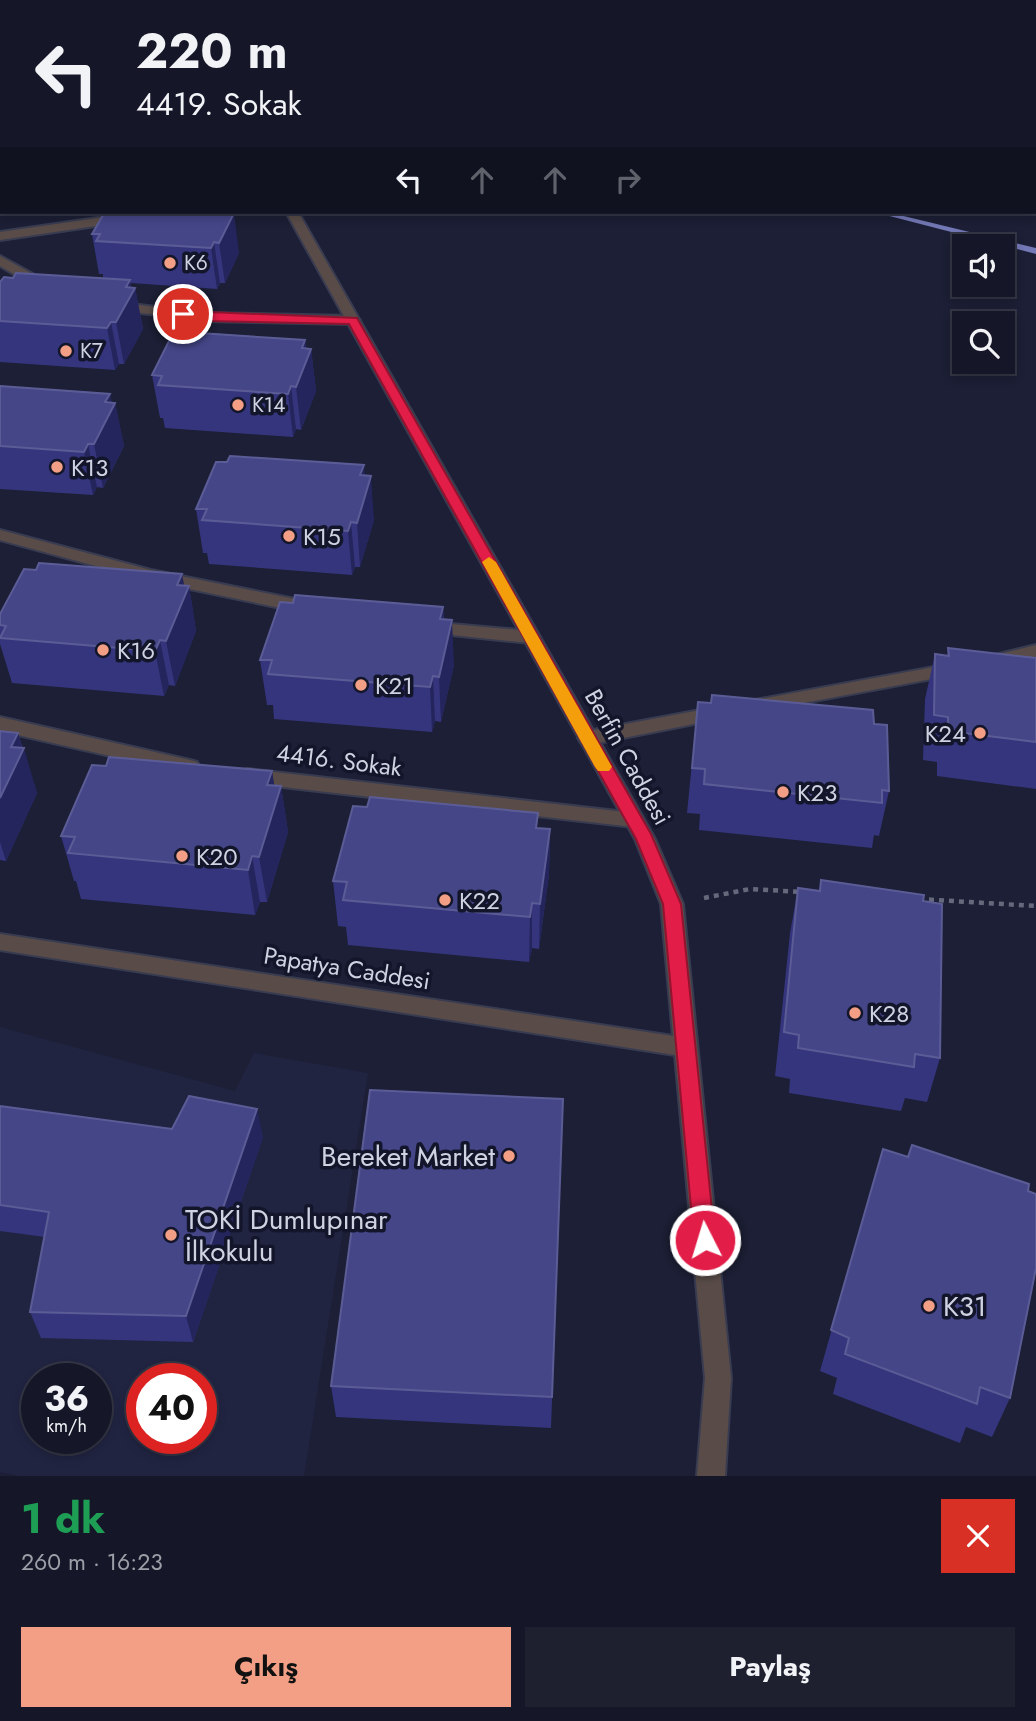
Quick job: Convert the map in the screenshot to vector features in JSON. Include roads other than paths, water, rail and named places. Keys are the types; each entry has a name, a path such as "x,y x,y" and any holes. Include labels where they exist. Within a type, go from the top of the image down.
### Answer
{"street":[{"path":"0,236 150,214"},
{"name":"Berfin Caddesi","path":"293,214 645,839 672,904 718,1378 711,1476"},
{"path":"0,260 44,286 55,289"},
{"path":"100,302 206,317 353,320"},
{"path":"0,535 95,564 236,596 318,610"},
{"path":"414,626 531,637"},
{"path":"588,738 903,681 1036,651"},
{"name":"4416. Sokak","path":"0,724 216,772 634,820"},
{"name":"Papatya Caddesi","path":"0,942 687,1047"}],"waterway":[{"path":"886,214 1036,251"}],"place":[{"name":"K6","path":"170,263"},
{"name":"K7","path":"66,351"},
{"name":"K14","path":"238,405"},
{"name":"K13","path":"57,467"},
{"name":"K15","path":"289,536"},
{"name":"K16","path":"103,650"},
{"name":"K21","path":"361,685"},
{"name":"K24","path":"980,733"},
{"name":"K23","path":"783,792"},
{"name":"K20","path":"182,856"},
{"name":"K22","path":"445,900"},
{"name":"K28","path":"855,1013"},
{"name":"Bereket Market","path":"509,1156"},
{"name":"TOKİ Dumlupınar İlkokulu","path":"171,1235"},
{"name":"K31","path":"929,1306"}]}
